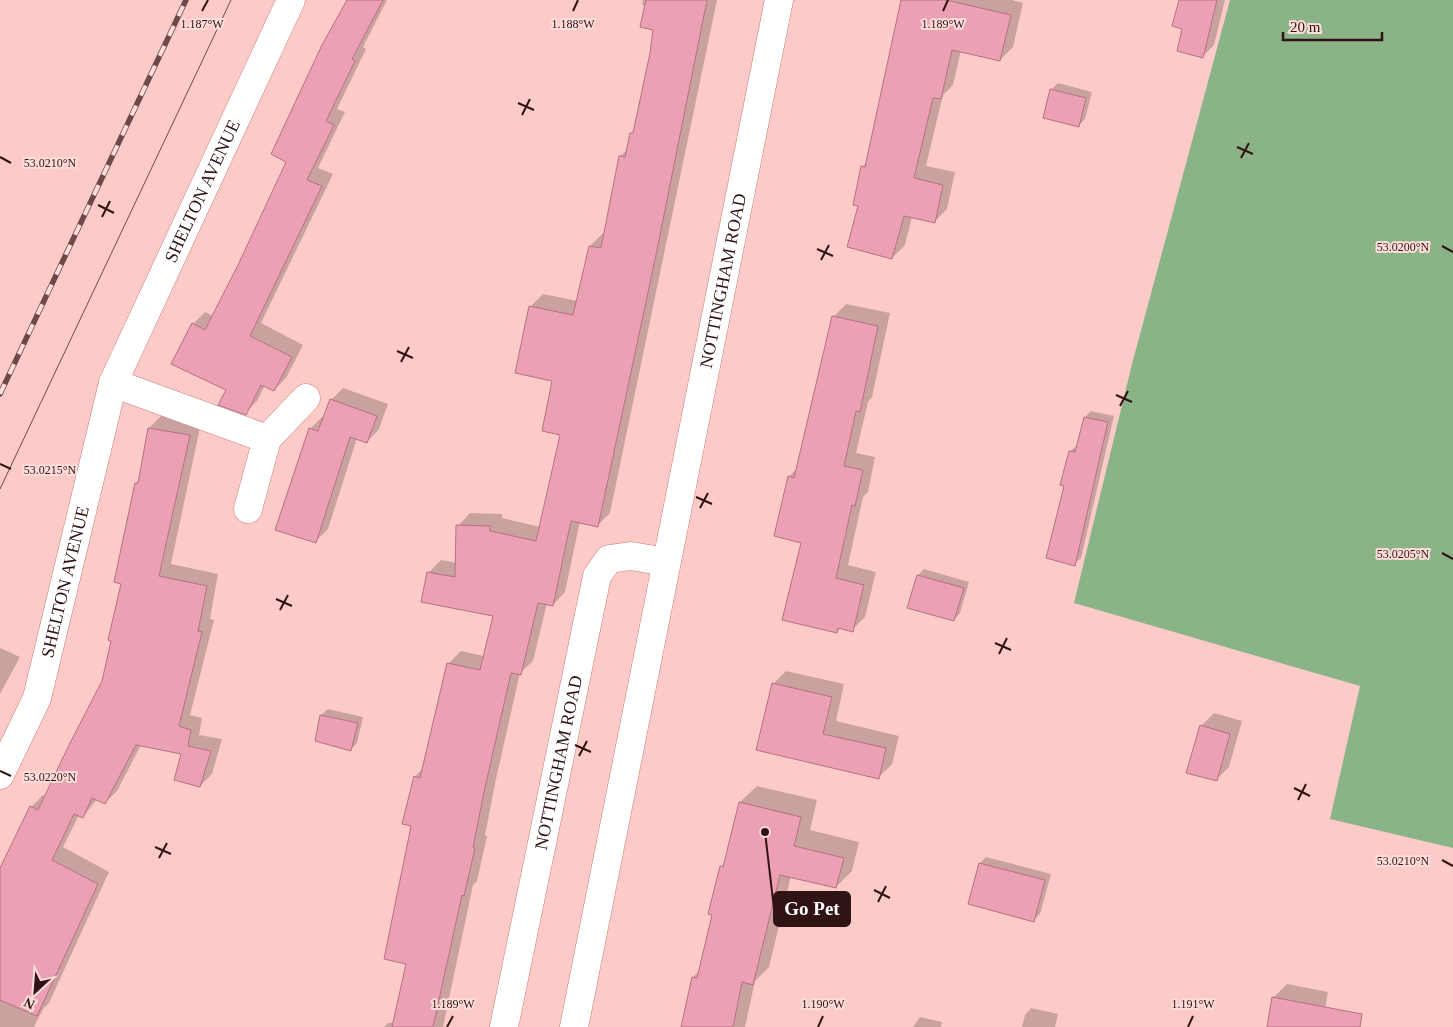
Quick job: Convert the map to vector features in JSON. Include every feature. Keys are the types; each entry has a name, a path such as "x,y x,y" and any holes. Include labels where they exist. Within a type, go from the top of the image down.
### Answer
{"street":[{"name":"SHELTON AVENUE","path":"0,775 37,698 113,383 291,0"},
{"name":"NOTTINGHAM ROAD","path":"574,1027 778,0"},
{"path":"113,383 267,439"},
{"path":"248,509 267,439 306,398"},
{"name":"NOTTINGHAM ROAD","path":"504,1027 597,576 609,559 631,556 666,562"}],"green space":[{"path":"1230,0 1453,0 1453,848 1330,819 1360,686 1074,603 1132,364"}],"building":[{"path":"347,0 383,0 352,59 355,61 326,121 334,125 307,180 322,186 250,336 292,357 274,391 261,385 246,415 218,405 226,390 171,364 192,323 205,330 238,265 286,162 271,154 322,45"},
{"path":"646,0 707,0 656,255 598,527 571,521 553,606 538,603 521,675 511,673 484,792 473,848 475,848 464,896 462,895 433,1027 392,1027 406,964 384,959 411,826 402,824 414,776 420,778 447,663 480,670 493,616 421,602 427,572 455,577 456,525 490,526 490,531 536,541 560,435 542,431 552,381 515,373 529,306 573,315 589,246 601,248 619,156 625,157 630,133 633,133 650,53 653,30 640,27"},
{"path":"901,0 946,0 1011,15 1000,61 952,50 941,99 933,98 914,178 943,185 935,223 904,216 892,259 847,247 858,206 853,205 861,166 865,167"},
{"path":"1179,0 1217,0 1203,58 1177,51 1182,29 1172,26"},
{"path":"1050,89 1086,98 1079,127 1043,118"},
{"path":"832,316 878,326 860,412 856,411 844,466 863,470 855,506 852,505 836,578 864,585 853,632 838,628 837,633 782,620 801,543 774,536 788,476 794,478"},
{"path":"330,399 377,416 367,443 350,437 316,543 275,530 309,428 318,431"},
{"path":"1084,417 1108,422 1075,566 1046,558 1064,486 1060,485 1069,451 1075,452"},
{"path":"148,428 190,435 159,576 207,586 198,631 202,632 179,726 191,730 188,746 211,751 200,787 174,780 181,754 136,745 105,804 92,798 83,818 74,814 52,860 98,884 37,1016 0,1000 0,868 30,806 38,810 102,681 111,641 108,640 121,584 114,582 135,483 138,483"},
{"path":"917,575 964,588 954,621 907,608"},
{"path":"772,683 832,697 823,734 886,748 879,779 756,750"},
{"path":"320,715 358,723 351,751 315,741"},
{"path":"1200,725 1230,734 1217,781 1186,773"},
{"path":"739,802 801,817 794,846 844,858 836,888 780,875 753,985 742,982 733,1027 681,1027 692,977 697,978 712,915 708,914 720,866 723,867"},
{"path":"979,863 1045,880 1034,922 968,904"},
{"path":"1272,997 1362,1014 1360,1027 1267,1027"}],"tram line":[{"path":"0,489 231,0"}],"railway":[{"path":"0,394 186,0"}],"place":[{"name":"Go Pet","path":"765,832"}]}
